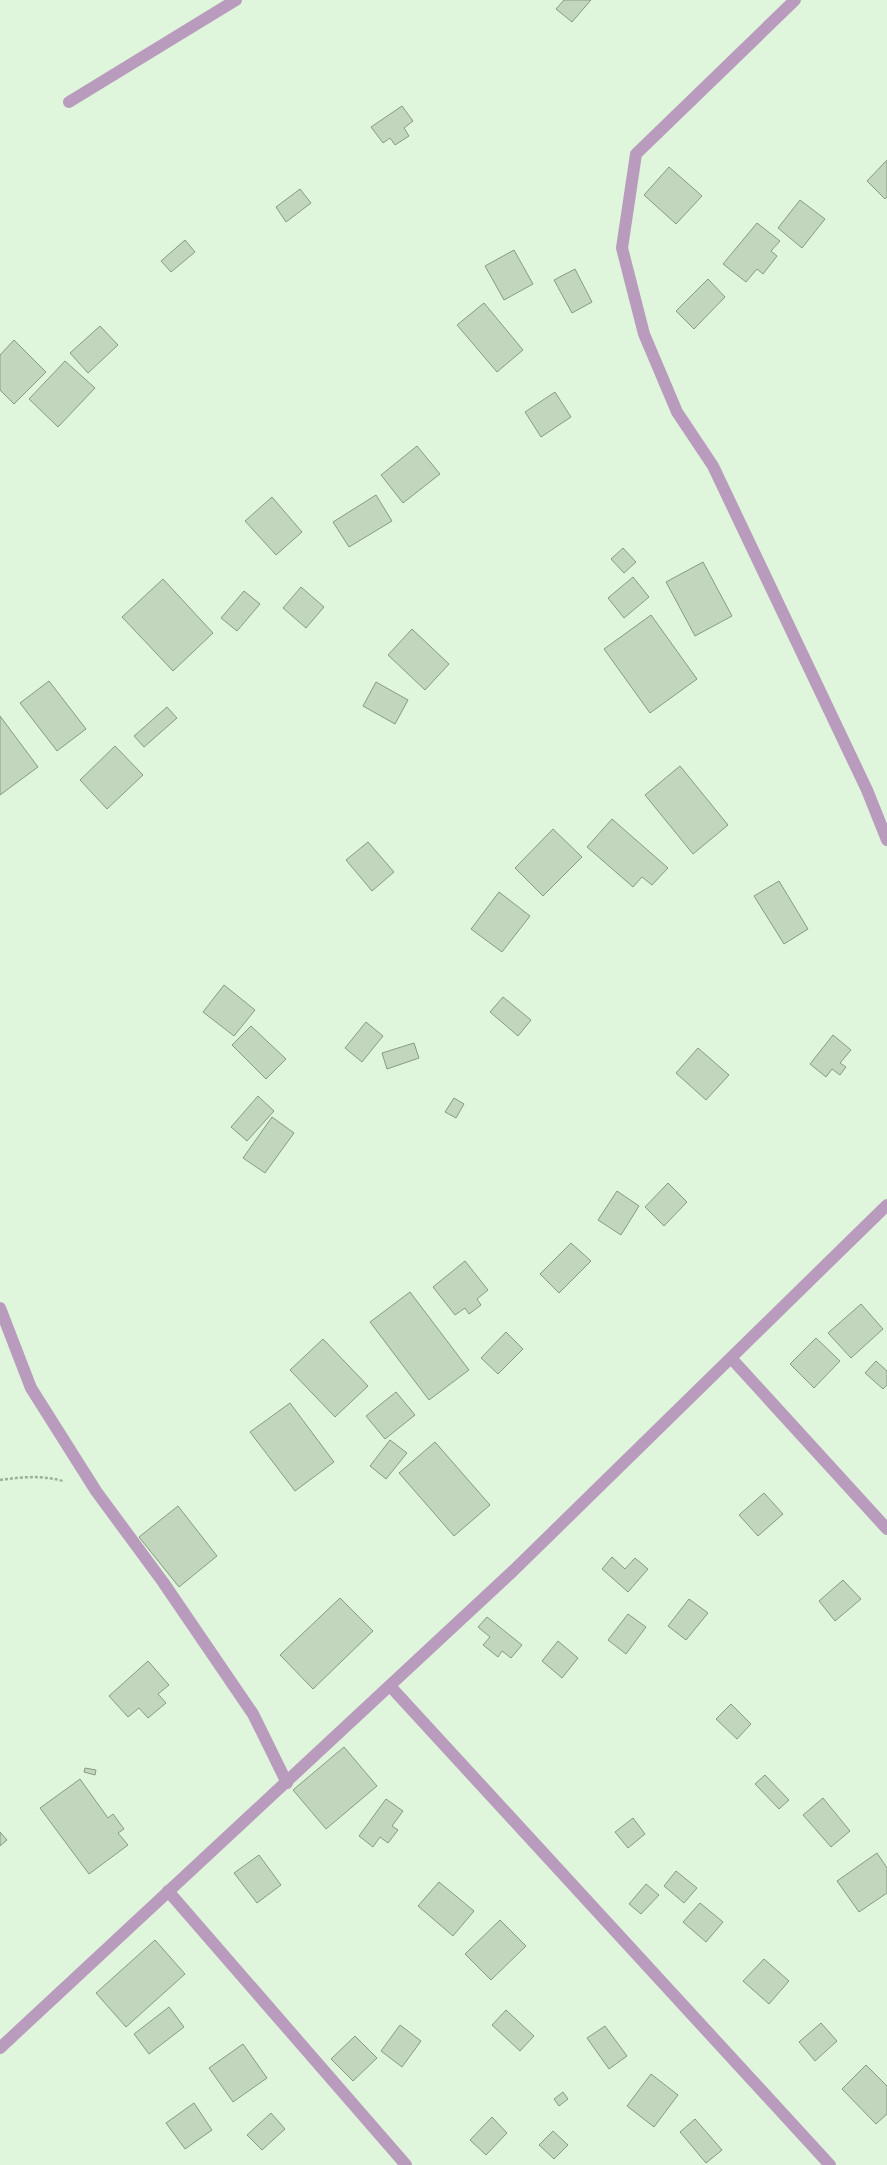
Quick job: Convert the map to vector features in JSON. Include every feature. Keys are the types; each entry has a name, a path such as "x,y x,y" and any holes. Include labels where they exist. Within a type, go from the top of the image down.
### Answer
{"street":[{"path":"69,102 236,0"},
{"path":"796,0 636,154 622,248 644,334 677,412 713,466 867,790 887,840"},
{"path":"0,2048 168,1891 287,1783 518,1565 887,1205"},
{"path":"0,1308 31,1388 96,1491 163,1582 253,1714 287,1783"},
{"path":"731,1358 887,1529"},
{"path":"390,1686 830,2165"},
{"path":"168,1891 406,2165"}],"path":[{"path":"0,1480 18,1477 50,1477 96,1491"}],"building":[{"path":"564,0 591,0 572,22 556,9"},
{"path":"402,106 413,121 404,128 409,136 395,145 390,138 383,143 371,127"},
{"path":"887,160 887,197 885,199 867,181"},
{"path":"669,167 702,196 676,224 644,195"},
{"path":"300,189 311,203 286,222 276,207"},
{"path":"800,200 825,219 802,248 778,228"},
{"path":"757,223 780,241 771,251 777,256 763,274 757,269 746,282 723,264"},
{"path":"185,240 195,252 171,272 161,261"},
{"path":"514,250 533,284 504,300 485,266"},
{"path":"575,269 592,302 572,313 554,280"},
{"path":"708,279 725,297 694,329 676,311"},
{"path":"484,303 523,350 497,372 457,325"},
{"path":"100,326 118,345 88,373 70,353"},
{"path":"14,340 46,372 14,404 0,390 0,355"},
{"path":"65,361 95,388 58,427 29,399"},
{"path":"555,392 571,417 541,437 525,412"},
{"path":"417,446 440,474 403,503 381,475"},
{"path":"376,495 392,521 349,547 333,522"},
{"path":"272,497 302,532 276,555 245,521"},
{"path":"623,548 636,562 624,573 611,559"},
{"path":"703,562 732,616 695,636 666,582"},
{"path":"633,577 649,597 624,618 608,598"},
{"path":"163,579 213,633 173,671 122,617"},
{"path":"301,587 324,607 306,628 283,608"},
{"path":"244,591 260,604 237,631 221,618"},
{"path":"651,615 697,679 650,713 604,649"},
{"path":"412,629 449,664 425,690 388,655"},
{"path":"49,681 86,729 57,751 20,703"},
{"path":"376,682 408,700 395,724 363,706"},
{"path":"167,707 177,718 144,747 134,736"},
{"path":"0,716 38,767 0,795"},
{"path":"115,746 143,775 107,809 80,780"},
{"path":"680,766 728,825 693,854 645,795"},
{"path":"612,819 668,868 652,885 642,877 633,887 587,847"},
{"path":"553,829 582,857 543,896 515,868"},
{"path":"368,842 394,872 372,891 346,860"},
{"path":"779,881 808,929 784,944 754,896"},
{"path":"499,892 530,916 502,952 471,929"},
{"path":"224,985 255,1010 234,1036 203,1012"},
{"path":"503,997 531,1020 518,1036 490,1012"},
{"path":"366,1022 383,1036 362,1062 345,1048"},
{"path":"251,1026 286,1059 266,1079 232,1045"},
{"path":"833,1035 851,1050 840,1063 846,1067 840,1075 832,1069 826,1077 810,1064"},
{"path":"414,1043 419,1058 387,1069 382,1053"},
{"path":"698,1048 729,1075 706,1100 676,1073"},
{"path":"258,1096 274,1111 247,1141 231,1127"},
{"path":"454,1098 464,1104 456,1118 445,1112"},
{"path":"272,1117 294,1133 265,1173 243,1158"},
{"path":"668,1183 687,1202 664,1226 645,1207"},
{"path":"617,1191 639,1206 621,1235 598,1220"},
{"path":"571,1243 591,1261 559,1293 540,1274"},
{"path":"465,1261 488,1290 477,1299 481,1305 469,1314 465,1308 455,1315 433,1287"},
{"path":"410,1292 469,1370 429,1400 370,1322"},
{"path":"861,1304 883,1329 851,1358 828,1333"},
{"path":"506,1332 523,1349 498,1374 481,1358"},
{"path":"816,1338 840,1361 814,1388 790,1364"},
{"path":"323,1339 368,1386 335,1417 290,1370"},
{"path":"876,1361 887,1371 887,1385 883,1389 865,1373"},
{"path":"396,1392 415,1415 385,1439 366,1416"},
{"path":"290,1403 334,1462 295,1491 250,1432"},
{"path":"390,1440 407,1453 386,1479 370,1466"},
{"path":"435,1442 490,1505 454,1536 399,1473"},
{"path":"764,1493 783,1514 758,1536 739,1515"},
{"path":"178,1506 217,1556 179,1587 139,1537"},
{"path":"612,1557 625,1569 635,1558 648,1569 628,1592 602,1569"},
{"path":"843,1580 861,1599 835,1621 819,1601"},
{"path":"340,1598 373,1631 313,1689 280,1655"},
{"path":"689,1599 708,1613 686,1640 668,1626"},
{"path":"628,1614 646,1627 626,1654 608,1640"},
{"path":"487,1617 522,1645 511,1658 502,1651 498,1657 483,1645 490,1637 478,1627"},
{"path":"558,1641 578,1658 562,1678 542,1661"},
{"path":"148,1661 169,1685 158,1694 166,1703 148,1718 139,1708 128,1717 109,1696"},
{"path":"731,1704 751,1724 737,1739 716,1719"},
{"path":"344,1747 377,1786 326,1829 293,1790"},
{"path":"85,1768 96,1770 95,1775 84,1772"},
{"path":"765,1775 789,1800 779,1809 755,1784"},
{"path":"80,1779 108,1818 113,1814 124,1829 118,1833 128,1845 89,1874 40,1808"},
{"path":"823,1798 850,1831 831,1847 803,1815"},
{"path":"386,1799 403,1811 392,1826 398,1830 388,1843 380,1837 373,1847 359,1836"},
{"path":"633,1818 645,1834 628,1848 615,1832"},
{"path":"0,1832 7,1840 0,1846"},
{"path":"877,1853 887,1868 887,1893 859,1912 837,1881"},
{"path":"259,1855 281,1885 257,1903 234,1873"},
{"path":"676,1871 697,1888 684,1903 664,1886"},
{"path":"439,1882 474,1911 453,1936 418,1906"},
{"path":"646,1884 659,1895 641,1914 629,1904"},
{"path":"700,1903 723,1922 706,1942 683,1922"},
{"path":"500,1920 526,1946 491,1980 465,1954"},
{"path":"155,1940 185,1974 126,2027 96,1993"},
{"path":"764,1959 789,1981 769,2004 743,1981"},
{"path":"169,2007 184,2027 149,2054 134,2034"},
{"path":"506,2010 534,2036 520,2051 492,2025"},
{"path":"821,2023 837,2041 815,2061 799,2042"},
{"path":"400,2025 421,2041 402,2067 381,2051"},
{"path":"605,2026 627,2056 609,2069 587,2038"},
{"path":"355,2036 377,2058 353,2081 331,2059"},
{"path":"243,2044 267,2078 233,2102 209,2068"},
{"path":"866,2065 887,2086 887,2114 876,2124 842,2089"},
{"path":"651,2074 678,2095 654,2127 627,2106"},
{"path":"563,2092 568,2099 559,2106 554,2099"},
{"path":"194,2103 212,2130 185,2149 166,2123"},
{"path":"271,2113 285,2129 262,2150 247,2135"},
{"path":"492,2117 507,2133 486,2155 470,2140"},
{"path":"695,2119 722,2150 706,2163 680,2132"},
{"path":"553,2131 568,2145 554,2159 539,2145"}]}
